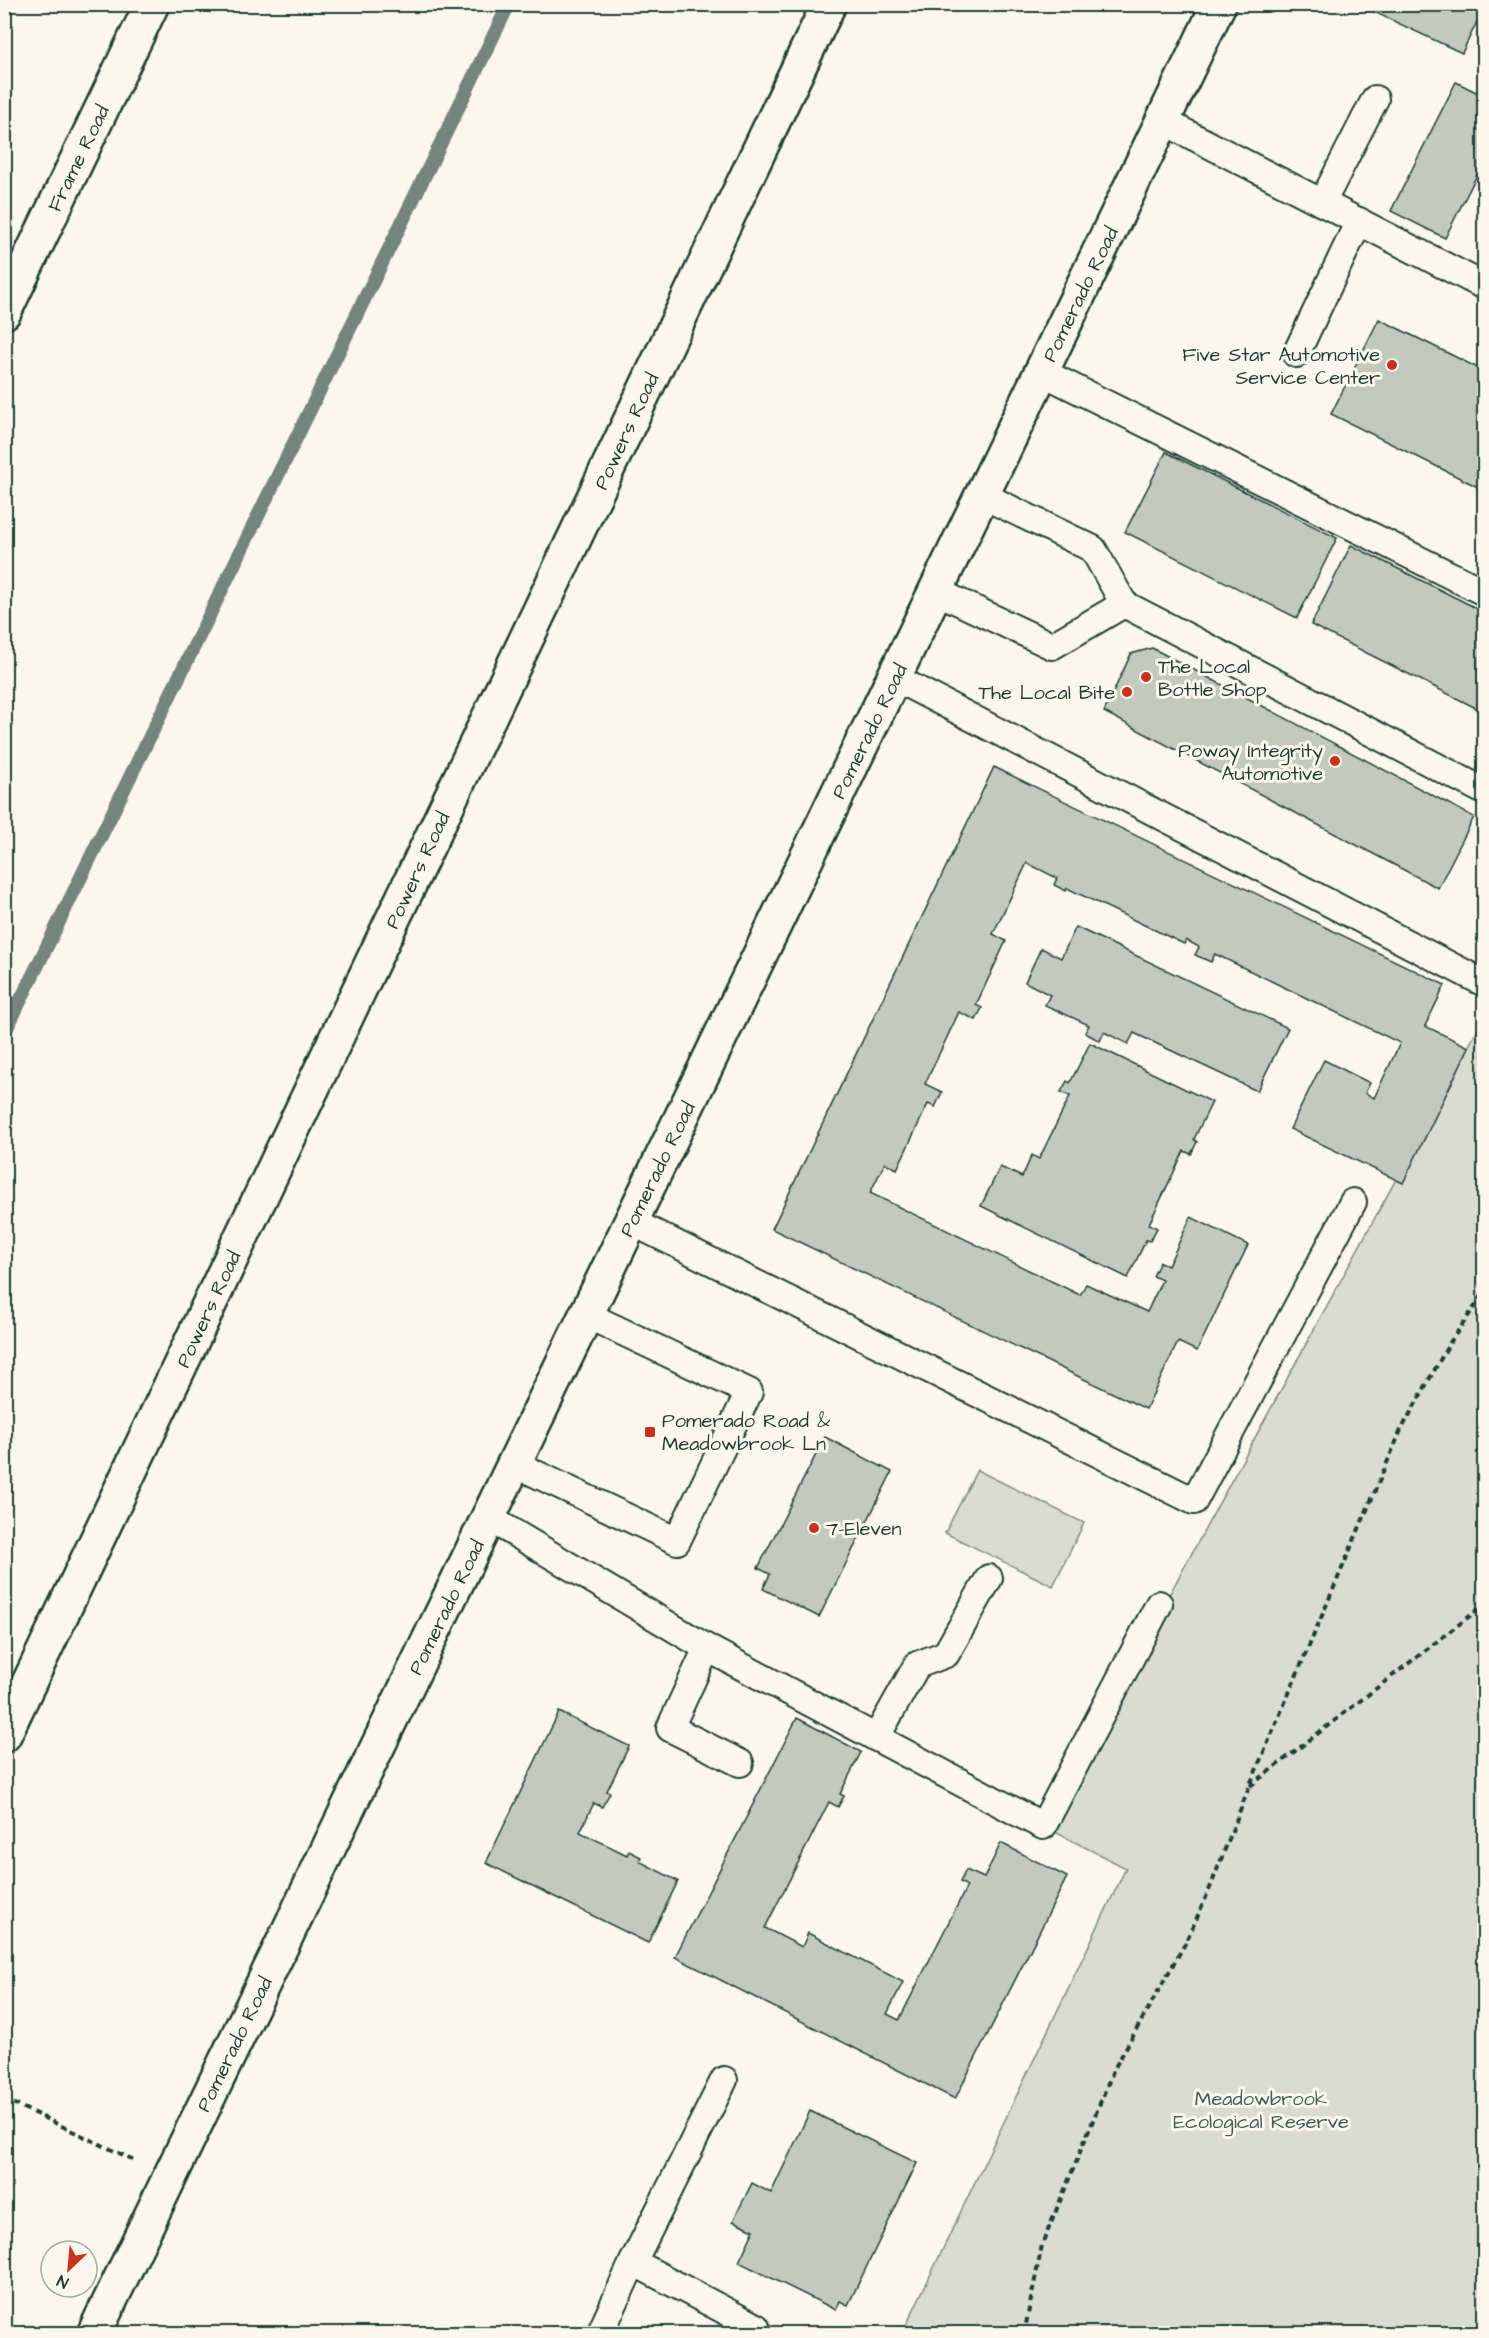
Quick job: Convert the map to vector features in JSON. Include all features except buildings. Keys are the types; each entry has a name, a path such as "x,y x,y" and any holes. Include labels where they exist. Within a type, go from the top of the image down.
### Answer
{"main road":[{"name":"Frame Road","path":"4,312 152,4"},
{"name":"Powers Road","path":"4,1735 829,4"},
{"name":"Pomerado Road","path":"94,2334 1163,121 1214,6"}],"lane":[{"path":"1322,203 1375,99"},
{"path":"1163,121 1359,222 1482,277"},
{"path":"1296,354 1359,222"},
{"path":"1042,372 1485,592"},
{"path":"982,495 1093,549 1124,604 1485,791"},
{"path":"936,591 1052,646 1124,604"},
{"path":"895,678 1485,983"},
{"path":"632,1222 1194,1501 1353,1202"},
{"path":"515,1464 677,1541 748,1392 587,1315"},
{"path":"489,1518 707,1648 1043,1827 1159,1604"},
{"path":"876,1738 917,1665 946,1654 988,1578"},
{"path":"707,1648 669,1728 740,1763"},
{"path":"600,2334 633,2262 724,2080"},
{"path":"633,2262 756,2327 753,2334"}],"path":[{"path":"1024,2334 1042,2245 1114,2069 1186,1942 1210,1888 1249,1787 1401,1430 1449,1344 1485,1293"},
{"path":"1249,1787 1485,1605"},
{"path":"4,2099 170,2178"}],"green space":[{"name":"Meadowbrook Ecological Reserve","path":"1484,1018 1484,2333 902,2334 1126,1868 1043,1826"},
{"path":"977,1470 1084,1523 1053,1586 945,1533"}],"waterway":[{"path":"4,1034 509,4"}],"place":[{"name":"Five Star Automotive Service Center","path":"1392,365"},
{"name":"The Local Bottle Shop","path":"1146,677"},
{"name":"The Local Bite","path":"1127,692"},
{"name":"Poway Integrity Automotive","path":"1335,761"},
{"name":"Pomerado Road & Meadowbrook Ln","path":"650,1432"},
{"name":"7-Eleven","path":"814,1528"}]}
